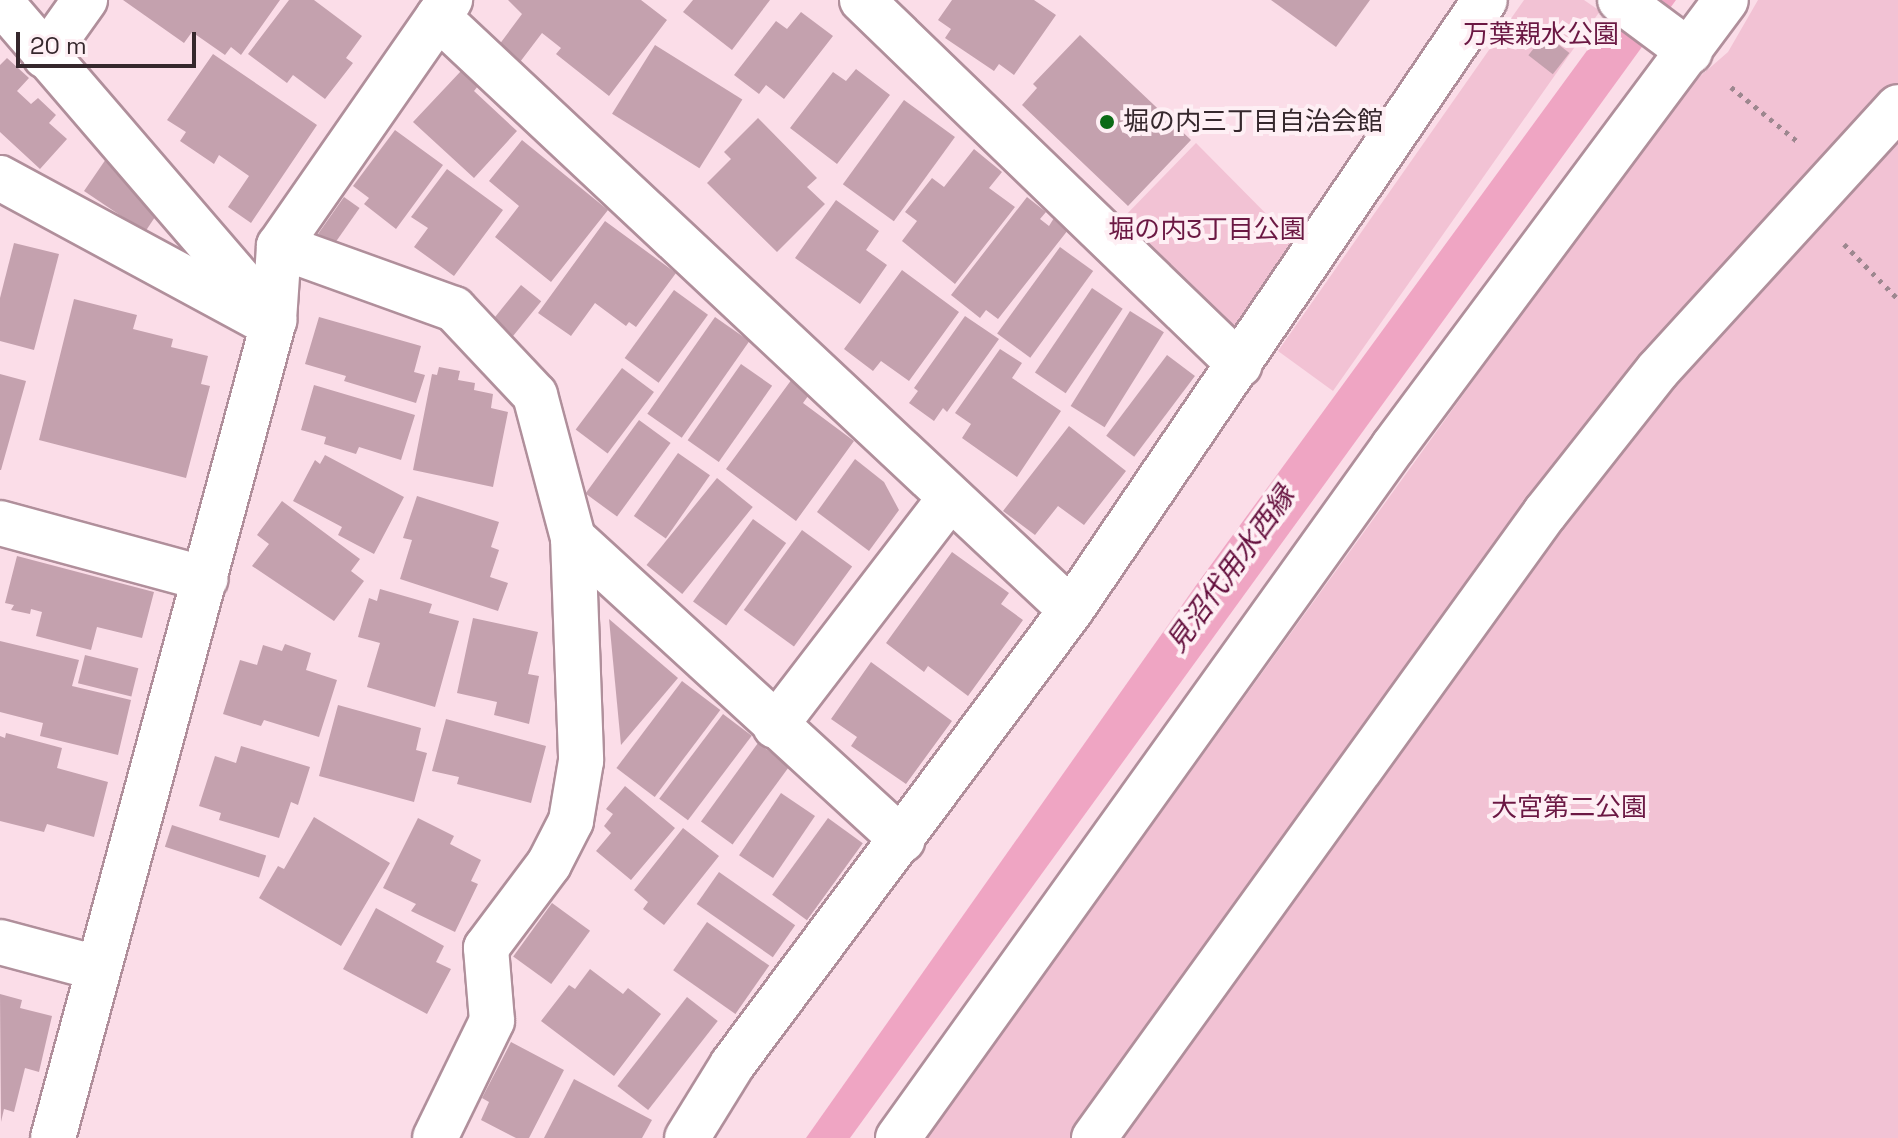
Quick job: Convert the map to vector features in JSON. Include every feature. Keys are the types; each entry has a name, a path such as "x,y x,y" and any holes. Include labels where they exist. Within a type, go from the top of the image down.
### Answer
{"street":[{"path":"45,56 85,0"},
{"path":"687,1138 732,1065 903,840 1071,610 1485,0"},
{"path":"1620,0 1684,48"},
{"path":"898,1138 1393,447 1684,48 1726,0"},
{"path":"0,1 273,322"},
{"path":"866,1 1240,365"},
{"path":"53,1138 273,322 279,246 444,8 949,499 1071,610"},
{"path":"1094,1138 1545,513 1658,370 1898,107"},
{"path":"0,178 273,322"},
{"path":"279,246 454,309 535,395 573,538 581,761 571,821 549,864 486,948 492,1021 435,1138"},
{"path":"775,726 949,499"},
{"path":"0,523 206,579"},
{"path":"573,538 903,840"},
{"path":"0,942 97,968"}],"path":[{"path":"1684,48 1836,174"},
{"path":"1807,207 1898,299"}],"green space":[{"name":"万葉親水公園","path":"1524,0 1584,0 1600,11 1333,391 1278,351"},
{"name":"大宮第二公園","path":"1758,0 1898,0 1898,1138 926,1138 1682,92 1728,52"},
{"name":"堀の内3丁目公園","path":"1196,143 1292,240 1235,329 1121,220"}],"water":[{"name":"見沼代用水西縁","path":"1624,0 1676,0 850,1138 806,1138 1197,584"}],"building":[{"path":"123,0 280,0 241,55 231,47 225,55 192,32 184,43"},
{"path":"289,0 314,0 362,36 346,58 353,63 325,99 293,75 287,83 248,54"},
{"path":"508,0 641,0 667,20 609,96 556,54 561,48 542,33 520,62 499,45 522,14"},
{"path":"693,0 770,0 732,50 683,12"},
{"path":"952,0 1034,0 1056,15 1014,75 999,64 994,71 945,38 951,29 938,20"},
{"path":"1271,0 1370,0 1336,47"},
{"path":"801,12 833,36 784,99 766,85 759,94 734,75 776,21 787,29"},
{"path":"1545,34 1569,53 1553,74 1528,55"},
{"path":"1080,35 1191,140 1128,206 1022,105 1037,88 1033,84"},
{"path":"655,45 742,100 699,168 612,114"},
{"path":"213,54 317,125 251,223 228,207 249,176 219,155 214,164 180,141 186,132 167,120"},
{"path":"7,58 29,78 17,91 31,104 38,98 56,115 49,123 67,139 40,169 0,132 0,65"},
{"path":"856,69 890,95 837,164 790,128 833,72 846,81"},
{"path":"461,71 478,86 474,91 517,131 474,178 413,122"},
{"path":"904,100 955,137 894,221 843,184"},
{"path":"758,118 817,178 807,187 825,204 777,252 707,183 731,159 724,152"},
{"path":"395,130 443,165 396,229 364,204 369,198 353,186"},
{"path":"522,140 608,210 551,282 495,237 519,206 489,181"},
{"path":"974,149 1002,172 989,188 1015,207 955,284 902,241 917,221 905,212 932,178 944,187"},
{"path":"106,159 157,214 145,232 84,191"},
{"path":"447,169 503,210 454,276 414,247 428,228 411,217"},
{"path":"344,197 360,208 334,245 318,234"},
{"path":"1027,197 1046,212 1040,219 1049,226 1054,218 1068,230 998,319 986,310 980,318 951,295"},
{"path":"836,200 879,231 866,250 887,265 860,304 795,258"},
{"path":"605,221 676,273 636,327 629,322 626,326 595,303 571,336 538,313"},
{"path":"14,243 59,254 34,350 0,341 0,298"},
{"path":"1060,247 1093,271 1030,358 997,334"},
{"path":"902,270 959,312 909,381 881,361 873,371 844,349"},
{"path":"521,285 541,301 512,337 492,321"},
{"path":"1092,288 1123,309 1066,393 1035,373"},
{"path":"674,290 708,315 659,383 625,358"},
{"path":"74,299 137,315 133,329 173,339 171,347 208,356 201,384 210,386 186,478 39,440"},
{"path":"1130,311 1164,332 1105,427 1071,406"},
{"path":"965,316 999,339 947,412 943,408 934,421 909,403 918,391 914,388"},
{"path":"319,317 421,346 414,372 425,375 416,403 344,381 346,376 305,364"},
{"path":"715,317 749,341 682,438 647,414"},
{"path":"1000,349 1022,363 1012,378 1061,411 1017,477 962,438 971,424 955,413"},
{"path":"1167,355 1195,376 1134,457 1106,436"},
{"path":"741,364 772,386 719,462 688,440"},
{"path":"439,367 460,371 458,380 475,383 474,390 493,394 491,408 508,412 493,487 413,470 432,374 437,375"},
{"path":"622,368 654,392 608,454 576,429"},
{"path":"0,374 26,381 1,470 0,470"},
{"path":"792,379 811,392 803,403 854,441 796,521 726,469"},
{"path":"314,385 415,415 401,460 359,447 356,454 324,444 326,437 301,430"},
{"path":"639,420 671,443 617,517 586,494"},
{"path":"1069,426 1126,471 1084,525 1058,506 1035,535 1003,511"},
{"path":"678,453 710,475 666,538 634,516"},
{"path":"325,455 404,497 374,554 338,535 342,527 293,501 315,460 320,464"},
{"path":"855,459 884,482 899,510 869,551 817,512"},
{"path":"717,478 753,507 682,594 647,565"},
{"path":"417,496 499,522 491,547 499,550 490,577 508,583 498,611 400,579 412,540 403,538"},
{"path":"282,501 360,559 351,571 364,581 334,621 252,566 269,544 257,535"},
{"path":"753,519 786,543 726,626 693,602"},
{"path":"802,530 852,566 794,647 744,610"},
{"path":"952,552 1009,593 1001,604 1023,620 968,696 928,666 924,672 886,643"},
{"path":"17,556 154,592 142,638 97,627 91,650 36,636 42,612 31,609 30,614 11,610 14,605 5,603"},
{"path":"380,589 432,604 429,613 459,621 435,707 367,687 380,643 358,637 369,598 377,601"},
{"path":"473,618 538,632 528,674 539,676 529,724 494,715 497,702 457,693"},
{"path":"609,619 678,678 621,745"},
{"path":"0,641 79,660 72,686 131,700 118,755 40,736 43,723 0,712"},
{"path":"285,644 311,653 306,670 337,680 319,737 264,720 261,726 223,714 240,660 257,665 263,645 282,651"},
{"path":"85,655 138,668 131,696 78,683"},
{"path":"871,662 952,721 906,784 851,746 857,737 831,719"},
{"path":"682,681 720,710 655,797 616,768"},
{"path":"338,705 421,728 416,750 427,753 414,802 319,776"},
{"path":"723,714 752,736 688,820 659,799"},
{"path":"446,719 546,746 531,803 457,784 459,777 432,771"},
{"path":"6,733 62,748 57,768 108,782 94,837 47,824 44,832 0,821 0,736 5,738"},
{"path":"758,743 790,766 733,844 701,821"},
{"path":"241,746 310,767 298,805 291,802 279,838 219,820 221,813 199,806 215,756 236,763"},
{"path":"625,786 675,828 631,880 596,851 611,833 604,826 613,814 606,809"},
{"path":"781,793 815,816 773,878 739,855"},
{"path":"314,817 390,863 341,946 259,898 278,866 284,869"},
{"path":"418,818 454,836 450,844 481,860 471,881 478,884 455,932 411,911 416,904 383,888"},
{"path":"828,818 863,843 807,920 772,895"},
{"path":"172,825 266,856 259,877 165,847"},
{"path":"683,828 719,856 664,925 643,909 648,902 634,890"},
{"path":"719,872 795,925 773,957 697,904"},
{"path":"552,903 590,931 551,984 513,956"},
{"path":"376,908 444,946 436,962 451,969 427,1014 343,969"},
{"path":"707,922 769,966 735,1014 673,970"},
{"path":"590,969 623,994 628,988 661,1014 614,1076 541,1021 569,985 575,989"},
{"path":"0,994 22,1000 20,1008 52,1016 39,1072 25,1068 14,1112 4,1109 1,1122"},
{"path":"687,997 718,1021 648,1110 617,1086"},
{"path":"511,1042 564,1070 529,1138 516,1138 481,1120 489,1102 482,1098"},
{"path":"574,1079 652,1120 642,1138 544,1138"}],"place":[{"name":"堀の内三丁目自治会館","path":"1107,122"}]}
